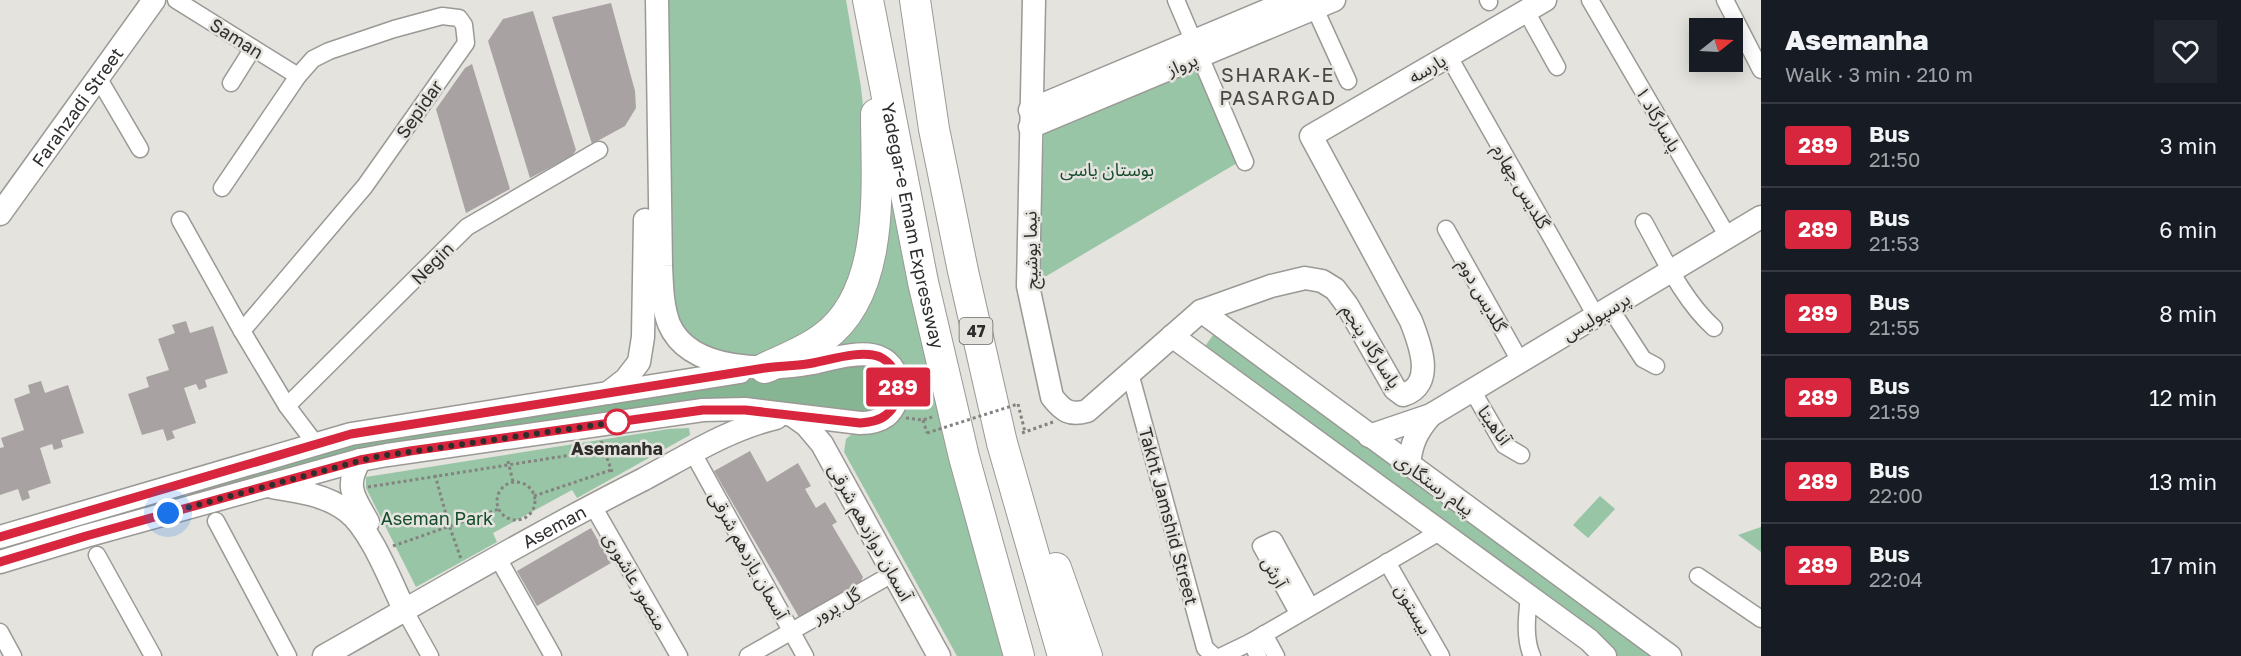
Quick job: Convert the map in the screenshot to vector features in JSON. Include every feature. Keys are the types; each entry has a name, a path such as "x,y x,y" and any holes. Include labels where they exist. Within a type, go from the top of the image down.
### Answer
{"highway":[{"name":"Yadegar-e Emam Expressway","path":"868,0 923,282 964,457 1019,656"},
{"name":"47","path":"915,0 936,140 963,271 1002,443 1063,656"},
{"path":"765,368 823,339 848,312 865,276 871,253 876,189 876,48"},
{"path":"1002,443 1048,544 1087,656"}],"street":[{"name":"Farahzadi Street","path":"0,214 154,0"},
{"name":"Saman","path":"176,0 297,76"},
{"path":"608,393 633,371 639,362 643,337 650,34 646,0"},
{"path":"657,0 659,216 663,305 666,316 678,339 694,353 710,360 765,368"},
{"name":"نیما یوشیج","path":"1034,0 1028,286 1052,397 1062,410 1074,415"},
{"path":"1176,0 1245,162"},
{"name":"پرواز","path":"1197,49 1292,0"},
{"name":"پاسارگاد ۱","path":"1590,0 1728,237"},
{"path":"1725,0 1761,70"},
{"path":"1320,3 1348,81"},
{"name":"پرواز","path":"1030,119 1197,49 1320,3"},
{"path":"1535,5 1557,67"},
{"name":"پارسه","path":"1311,136 1535,5"},
{"name":"Sepidar","path":"222,188 297,76 313,59 329,51 394,29 442,16 459,18 464,25 466,43 365,186 242,331"},
{"path":"231,83 253,48"},
{"name":"گلدیس چهارم","path":"1449,55 1603,312 1643,359 1656,366"},
{"path":"99,79 140,149"},
{"name":"پاسارگاد پنجم","path":"1200,311 1270,286 1305,278 1322,281 1335,289 1347,305 1395,389 1403,395 1414,392 1420,382 1423,363 1420,342 1411,321 1311,136"},
{"name":"Negin","path":"288,406 467,227 600,150"},
{"name":"پرسپولیس","path":"1369,436 1431,415 1761,218"},
{"path":"180,220 242,331 288,406 315,443"},
{"path":"1644,222 1671,271 1701,316 1714,328"},
{"name":"گلدیس دوم","path":"1446,229 1520,361"},
{"path":"1074,415 1087,411 1200,311"},
{"name":"پیام رستگاری","path":"1200,311 1664,653"},
{"name":"پیام رستگاری","path":"1172,336 1589,640 1605,656"},
{"path":"0,537 351,434 765,368 807,364 846,356 880,357 891,366 897,378 899,392 894,405 885,416 847,430 838,440 837,452 848,491"},
{"name":"Takht Jamshid Street","path":"1130,373 1205,648 1214,656"},
{"name":"آناهیتا","path":"1472,390 1504,445 1521,455"},
{"path":"0,562 360,460 399,453 678,412 720,409 860,423 873,422"},
{"path":"678,412 693,416 703,422 707,433 704,440 683,450"},
{"name":"Aseman","path":"324,656 593,506 615,481 683,450 746,426 792,415"},
{"name":"آسمان دوازدهم شرقی","path":"792,415 815,434 939,656"},
{"name":"پرسپولیس","path":"1409,465 1411,446 1419,429 1431,415"},
{"name":"آسمان یازدهم شرقی","path":"683,450 805,656"},
{"path":"360,460 351,478 351,487 430,656"},
{"path":"265,486 311,494 347,511 365,530 408,609"},
{"name":"منصور عاشوری","path":"593,506 679,656"},
{"path":"216,521 288,656"},
{"path":"1222,656 1258,644 1304,610 1441,531"},
{"path":"97,555 153,656"},
{"path":"498,558 553,656"},
{"name":"بیستون","path":"1387,562 1441,656"},
{"name":"گل پرور","path":"748,656 894,573"},
{"path":"1698,576 1761,619"},
{"path":"1529,596 1527,625 1529,649 1532,656"},
{"path":"0,632 13,656"},
{"path":"1258,644 1276,656"}],"path":[{"path":"923,420 927,433 1018,404 1025,432 1074,415"},
{"path":"534,496 615,481 595,426"},
{"path":"361,488 603,450 683,450"},
{"path":"509,463 513,482"},
{"path":"435,475 449,525 467,575"},
{"path":"513,482 528,487 534,496 534,507 524,518 506,517 498,509 499,492 507,484 513,482"},
{"path":"382,550 498,509"}],"green space":[{"path":"665,0 846,0 865,125 863,236 832,323 761,355 730,359 690,340 676,313 670,267"},
{"name":"بوستان یاسی","path":"1196,68 1237,163 1038,281 1044,127"},
{"path":"887,173 909,287 951,468 1007,656 957,656 844,452 846,439 852,434 879,429 827,342"},
{"path":"1216,331 1654,656 1614,656 1203,349"},
{"path":"854,363 876,367 885,373 888,380 888,393 879,405 867,414 606,414 0,554 0,544 369,440"},
{"name":"Aseman Park","path":"689,428 690,435 577,498 572,490 493,533 497,542 416,587 366,488 366,477 669,429"},
{"path":"1600,496 1615,509 1588,538 1573,525"},
{"path":"1761,527 1761,552 1738,535"}],"building":[{"path":"611,3 635,91 636,108 625,126 592,144 552,17"},
{"path":"533,11 576,150 572,156 530,178 488,41 503,19"},
{"path":"472,64 510,189 466,213 436,109 465,68"},
{"path":"186,321 190,333 213,326 228,373 205,380 207,387 199,390 196,384 184,388 196,423 172,431 175,438 167,441 163,429 142,435 128,394 149,387 146,377 169,370 158,339 175,333 172,325"},
{"path":"41,381 45,393 68,385 84,433 61,440 63,447 54,450 52,444 40,448 51,483 28,491 30,498 22,501 18,489 0,495 0,448 4,447 1,438 24,430 14,399 30,393 28,385"},
{"path":"750,451 767,482 798,463 811,486 805,489 816,508 825,502 837,522 832,525 863,577 859,586 800,619 714,471"},
{"path":"591,528 611,563 537,606 517,571"}],"bus line":[{"name":"289","path":"0,537 351,434 765,368 807,364 846,356 880,357 891,366 897,378 899,392 894,405 885,416 873,422 860,423 745,410 703,410 387,455 360,460 265,486 0,562"}],"place":[{"name":"Asemanha","path":"617,422"}],"district":[{"name":"SHARAK-E PASARGAD","path":"1278,86"}],"route":[{"path":"168,513 374,457 617,422"}]}
